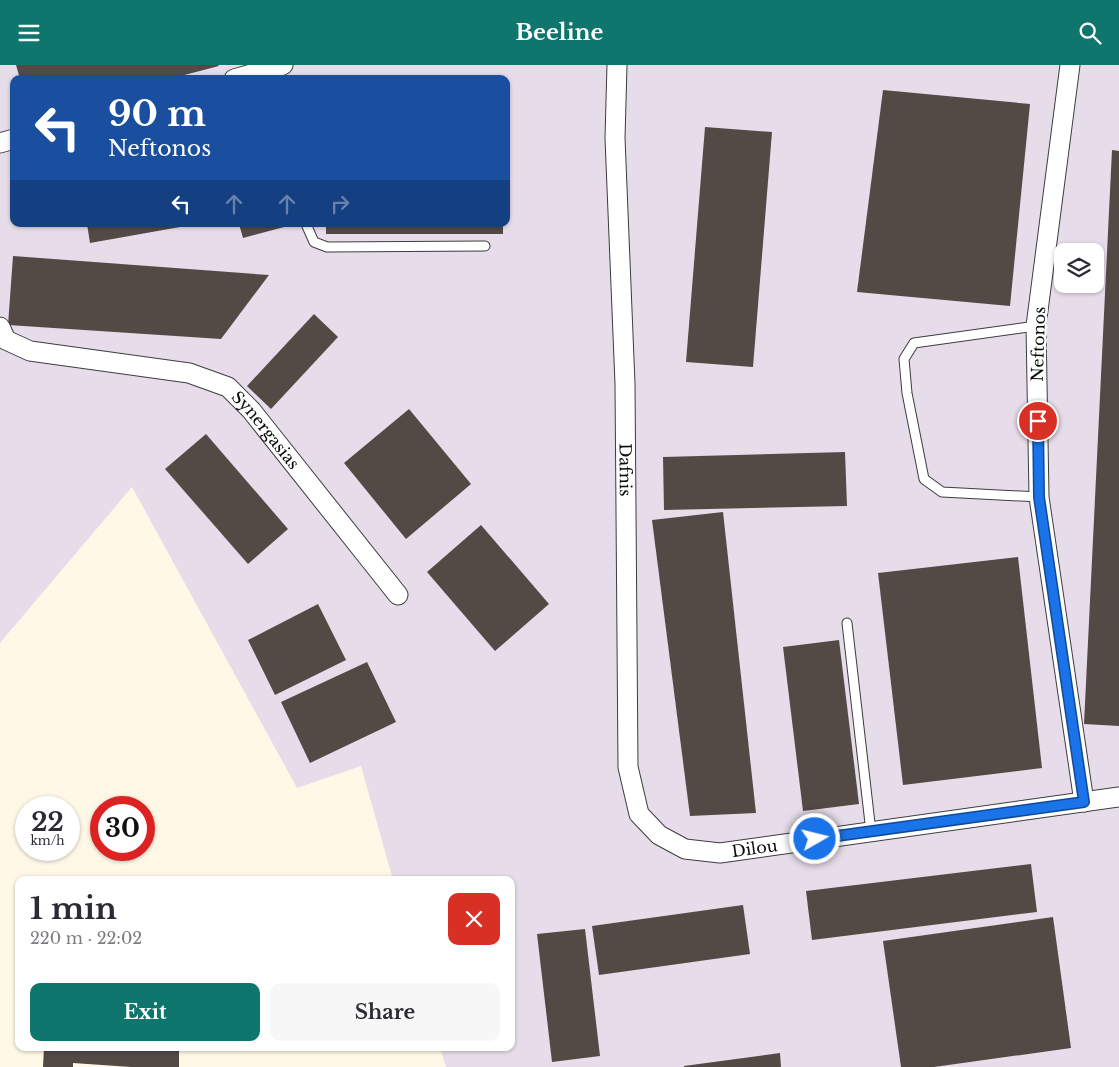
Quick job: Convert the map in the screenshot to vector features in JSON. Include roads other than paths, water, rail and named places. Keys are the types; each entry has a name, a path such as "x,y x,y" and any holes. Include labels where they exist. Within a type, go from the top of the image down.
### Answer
{"street":[{"name":"Dafnis","path":"617,65 615,138 626,384 628,767 639,814 659,835 685,849"},
{"name":"Neftonos","path":"1070,65 1036,325 1039,497 1084,802"},
{"path":"254,75 273,71"},
{"name":"Synergasias","path":"0,327 6,340 30,351 189,373 228,387 251,410 398,595"},
{"name":"Dilou","path":"685,849 720,853 1119,797"}],"lane":[{"path":"307,227 314,242 326,247 485,246"},
{"path":"1036,325 914,343 904,359 907,393 924,479 942,492 1039,497"},
{"path":"847,623 871,831"}]}
